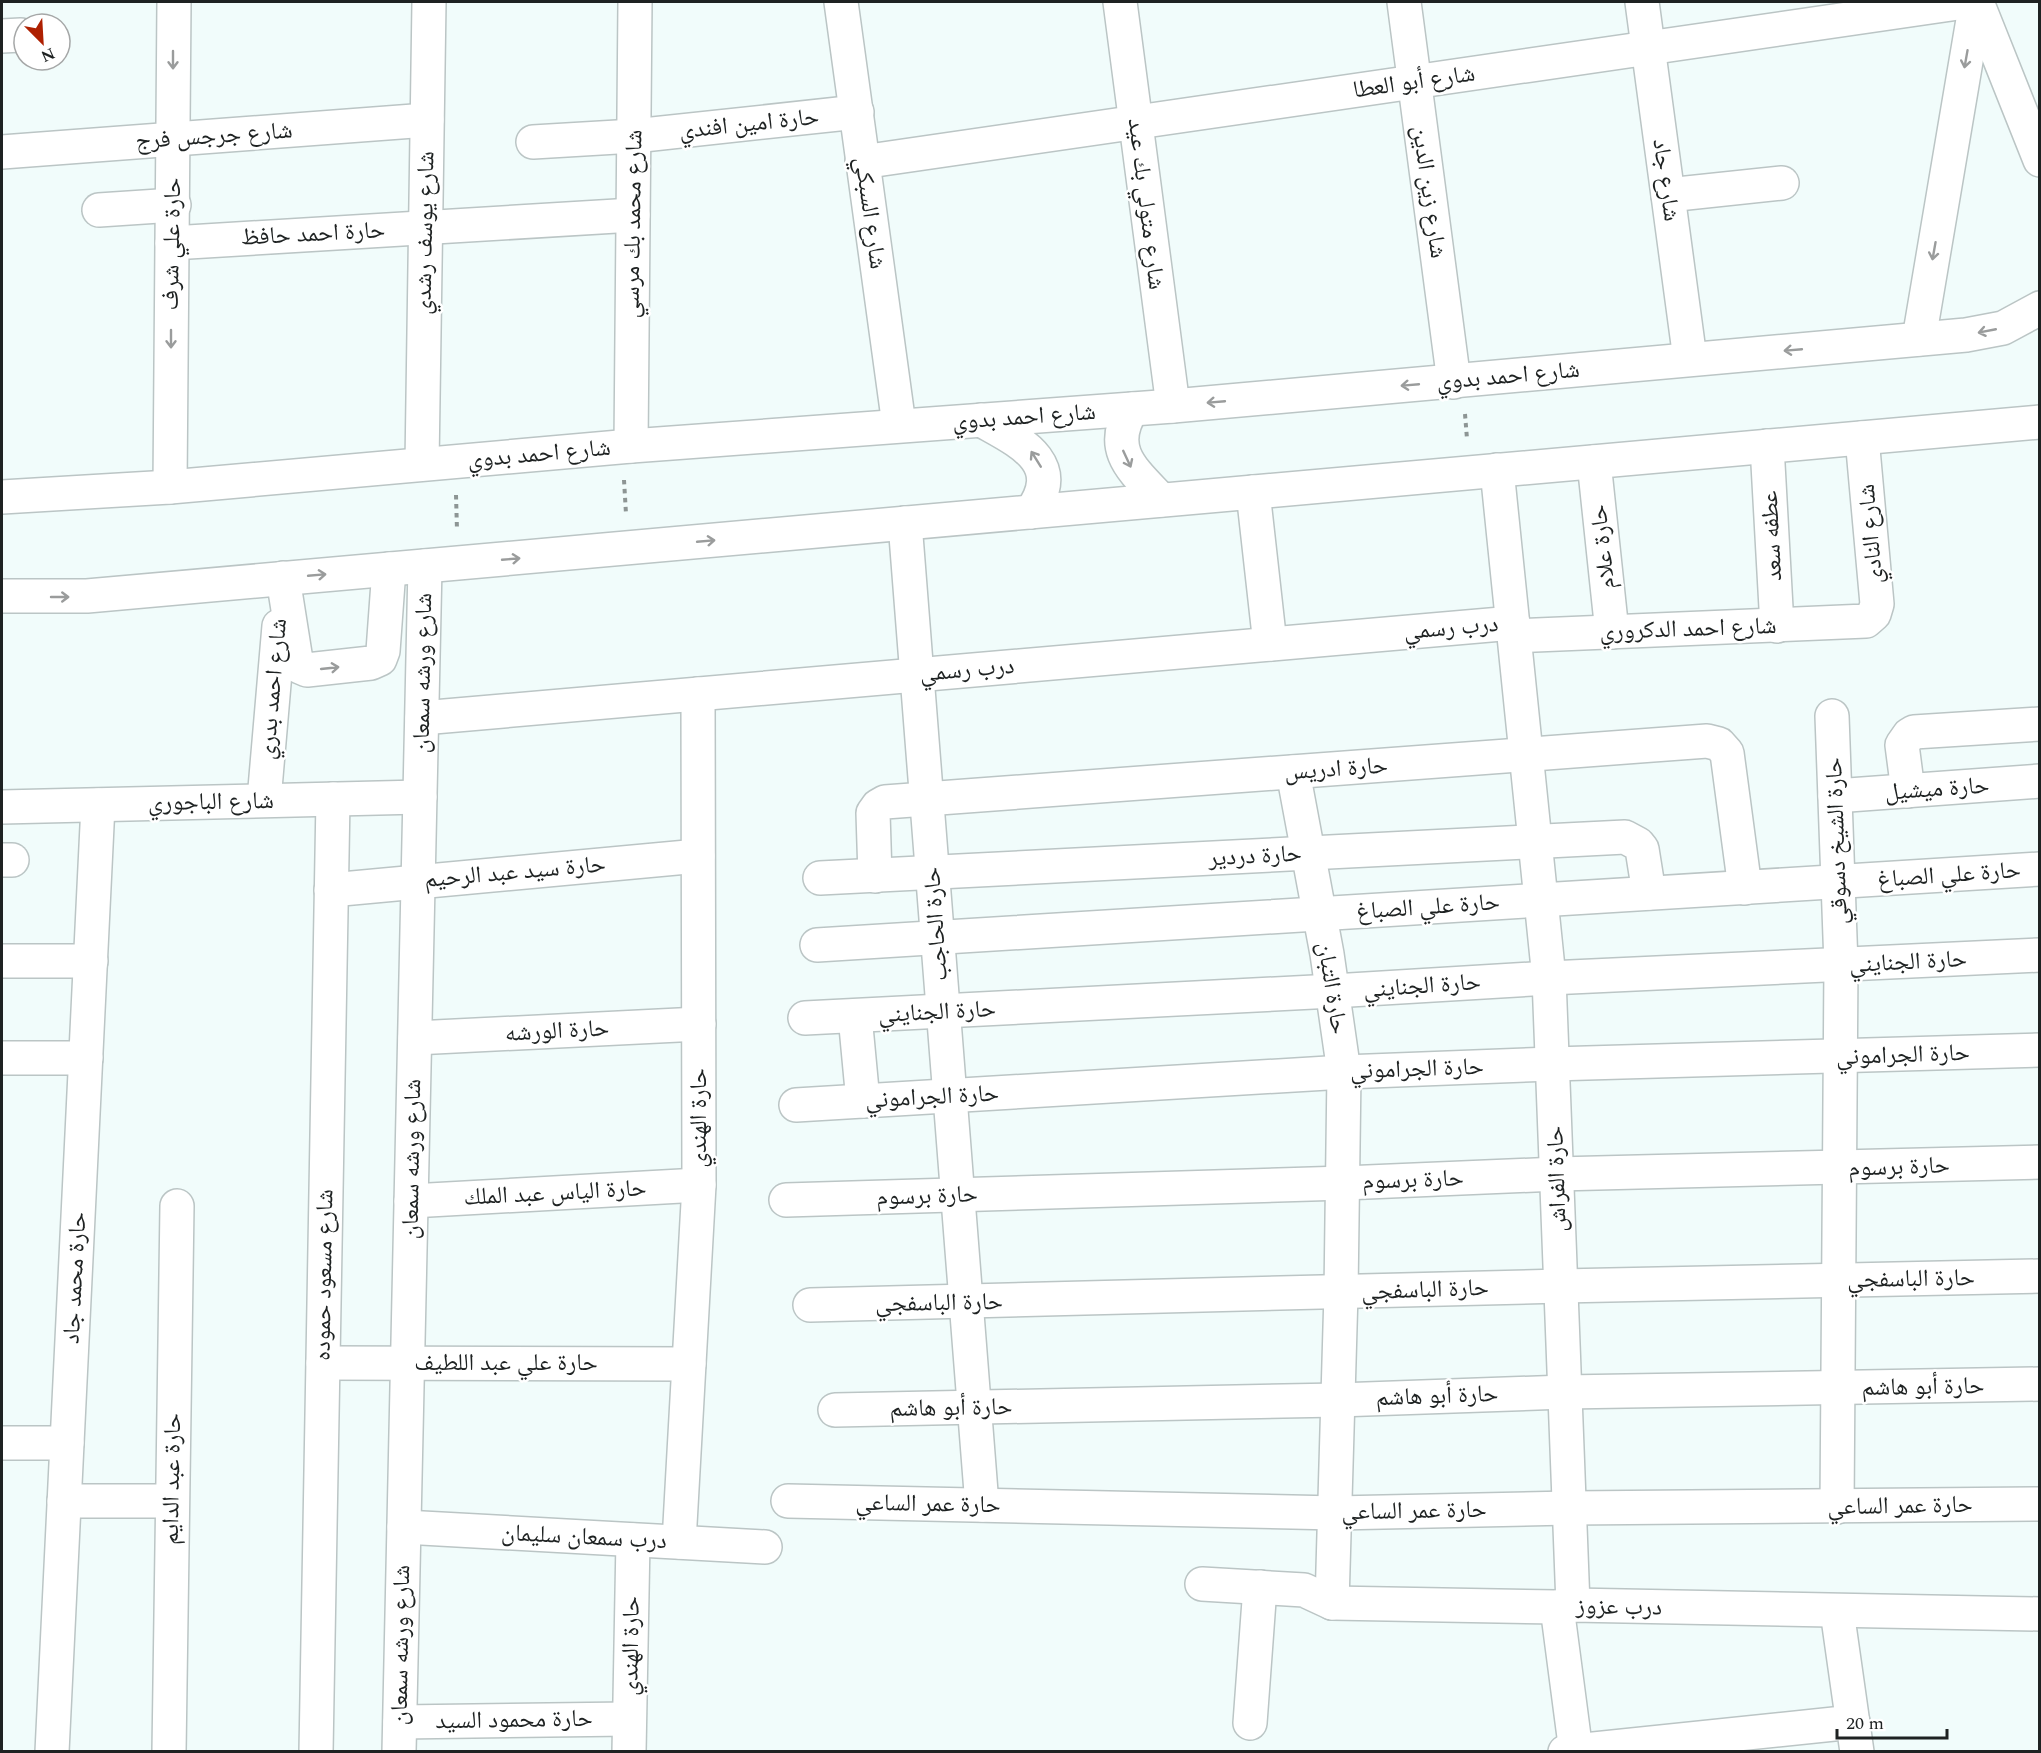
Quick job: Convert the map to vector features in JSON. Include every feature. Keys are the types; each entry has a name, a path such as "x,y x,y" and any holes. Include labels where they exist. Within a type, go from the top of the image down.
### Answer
{"street":[{"name":"حارة علي شرف","path":"170,487 174,2"},
{"name":"شارع يوسف رشدي","path":"422,464 429,2"},
{"name":"شارع محمد بك مرسي","path":"626,446 633,215 635,2"},
{"name":"شارع السبكي","path":"841,2 900,425"},
{"name":"شارع متولي بك عيد","path":"1120,2 1173,406"},
{"name":"شارع زين الدين","path":"1404,2 1458,381"},
{"name":"شارع جاد","path":"1642,2 1690,358"},
{"name":"شارع أبو العطا","path":"862,162 1965,2"},
{"path":"1976,2 2032,123 2040,160"},
{"path":"1919,339 1976,2"},
{"name":"حارة امين افندي","path":"533,142 634,136 857,112"},
{"name":"شارع جرجس فرج","path":"2,152 427,120"},
{"path":"1668,195 1782,183"},
{"path":"99,210 174,205"},
{"name":"حارة احمد حافظ","path":"172,243 633,215"},
{"name":"شارع احمد بدوي","path":"2,498 170,487 626,446 1173,406 1965,335 2003,328 2040,308"},
{"path":"1132,409 1121,432 1121,446 1132,469 1161,500"},
{"path":"981,420 1021,442 1040,462 1043,489 1039,501 1031,512"},
{"path":"2,596 87,596 2040,422"},
{"name":"شارع النادي","path":"1862,438 1877,604 1877,609 1871,618 1862,622"},
{"name":"عطفه سعد","path":"1767,446 1777,626"},
{"name":"حارة علام","path":"1594,462 1612,632"},
{"name":"حارة الفراش","path":"1483,472 1513,629 1549,978 1569,1508 1565,1606 1572,1751"},
{"path":"1253,492 1270,644"},
{"name":"حارة الحاجب","path":"905,524 982,1505"},
{"name":"شارع ورشه سمعان","path":"399,1737 425,566"},
{"path":"283,578 296,660 300,668 307,670 371,663 380,659 383,651 389,569"},
{"name":"شارع احمد بدري","path":"264,800 283,578"},
{"name":"شارع احمد الدكروري","path":"1513,629 1612,632 1862,622"},
{"name":"درب رسمي","path":"422,718 1270,644 1513,629"},
{"name":"حارة الهندي","path":"679,1542 699,1185 698,694"},
{"name":"حارة الشيخ دسوقي","path":"1832,716 1841,965 1837,1507"},
{"path":"1908,791 1902,745 1905,739 1914,732 2040,724"},
{"name":"حارة ادريس","path":"875,876 873,817 875,809 885,802 1707,741 1719,744 1729,759 1745,888"},
{"name":"حارة التبان","path":"1293,772 1334,991 1344,1072 1344,1183 1332,1603"},
{"name":"حارة ميشيل","path":"1835,796 2040,781"},
{"name":"شارع الباجوري","path":"2,807 420,797"},
{"name":"شارع مسعود حموده","path":"316,1752 333,799"},
{"name":"حارة محمد جاد","path":"52,1752 98,805"},
{"name":"حارة دردير","path":"820,879 1625,837 1642,849 1649,893"},
{"name":"حارة سيد عبد الرحيم","path":"331,890 698,856"},
{"name":"حارة علي الصباغ","path":"817,945 2040,869"},
{"name":"حارة الجنايني","path":"805,1018 1549,978 2040,955"},
{"path":"2,961 91,961"},
{"path":"855,1016 863,1101"},
{"name":"حارة الورشه","path":"415,1038 699,1024"},
{"name":"حارة الجراموني","path":"796,1105 1344,1072 2040,1050"},
{"path":"2,1058 86,1058"},
{"name":"حارة برسوم","path":"786,1200 1344,1183 1557,1174 2040,1162"},
{"name":"حارة الياس عبد الملك","path":"411,1201 699,1185"},
{"name":"حارة عبد الدايم","path":"169,1752 177,1206"},
{"name":"حارة الباسفجي","path":"810,1305 2040,1276"},
{"name":"حارة علي عبد اللطيف","path":"323,1363 689,1364"},
{"name":"حارة أبو هاشم","path":"835,1410 1338,1400 1565,1392 2040,1384"},
{"path":"2,1443 67,1443"},
{"path":"64,1501 172,1501"},
{"name":"حارة عمر الساعي","path":"788,1501 1336,1513 1569,1508 2040,1504"},
{"name":"درب سمعان سليمان","path":"404,1527 765,1547"},
{"name":"حارة الهندي","path":"629,1752 633,1540"},
{"name":"درب عزوز","path":"1202,1584 1304,1590 1332,1603 2040,1614"},
{"path":"1250,1723 1260,1587"},
{"path":"1572,1751 1855,1737 1837,1611"},
{"name":"حارة محمود السيد","path":"399,1737 629,1719"}],"path":[{"path":"1458,381 1483,472"},
{"path":"626,446 628,548"},
{"path":"455,461 458,563"}]}
